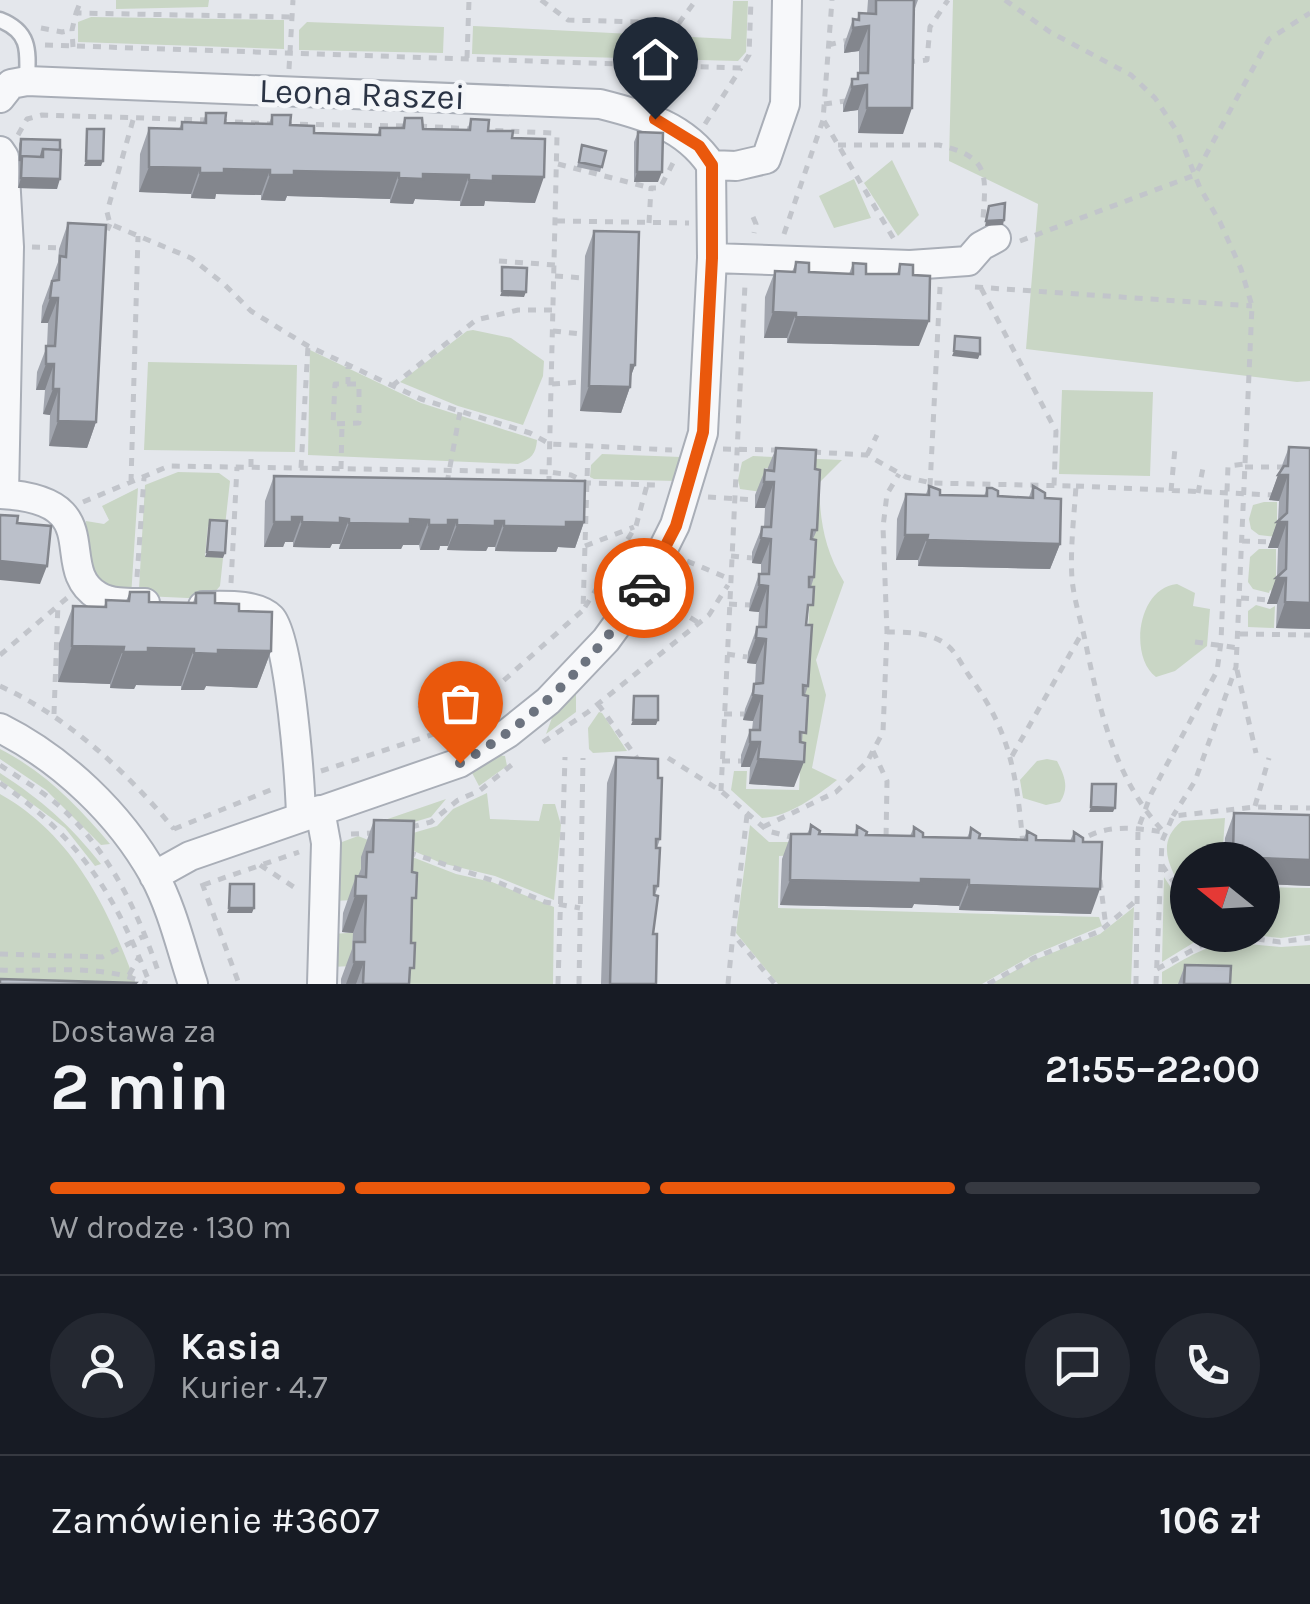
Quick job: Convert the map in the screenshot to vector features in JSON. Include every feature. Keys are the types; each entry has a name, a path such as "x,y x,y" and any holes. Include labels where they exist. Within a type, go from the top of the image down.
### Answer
{"street":[{"path":"154,876 190,856 460,763 508,733 548,701 594,652 644,589 676,526 703,432 712,258 712,165 736,166 766,158 785,104 787,0"},
{"path":"0,98 11,84 26,81"},
{"name":"Leona Raszei","path":"26,81 600,104 655,119 690,140 712,165"},
{"path":"2,154 9,247 2,494 38,499 62,511 71,528 80,574 86,586 105,600 230,607 263,612 273,620 280,636 300,778 310,813 326,843 322,984"},
{"path":"712,258 918,274 981,260"},
{"path":"0,728 40,750 108,811 154,876 193,984"}],"lane":[{"path":"0,20 17,28 24,38 26,81"}],"path":[{"path":"74,47 72,30 81,0"},
{"path":"288,92 293,0"},
{"path":"467,58 470,0"},
{"path":"541,0 568,20 679,24 696,0"},
{"path":"558,164 660,188 748,55 751,0"},
{"path":"780,247 823,120 832,0"},
{"path":"904,62 928,60 930,27 948,0"},
{"path":"1005,0 1050,32 1131,74 1155,98 1178,133 1241,269 1252,306 1239,648 1236,667 1195,780 1164,832 1156,984"},
{"path":"76,13 292,17"},
{"path":"940,284 981,260 1194,174 1268,38 1310,13"},
{"path":"36,34 29,24 48,30 72,30"},
{"path":"828,45 850,40"},
{"path":"39,42 74,47 741,68"},
{"path":"824,104 849,100"},
{"path":"2,154 28,119 42,115 422,126 557,136 549,489"},
{"path":"92,248 106,240 110,224 107,212 132,120"},
{"path":"193,131 194,120"},
{"path":"823,120 918,274 940,284"},
{"path":"224,121 224,132"},
{"path":"258,134 260,123"},
{"path":"272,124 273,140"},
{"path":"287,134 288,124"},
{"path":"392,126 392,138"},
{"path":"404,126 404,144"},
{"path":"422,126 422,137"},
{"path":"458,140 459,128"},
{"path":"470,145 471,129"},
{"path":"838,145 940,145 968,156 986,177 981,287 1056,431 1054,486"},
{"path":"649,222 651,188"},
{"path":"557,221 712,224"},
{"path":"110,224 191,258 251,311 308,346 392,386 530,433 550,444 793,451"},
{"path":"130,482 138,236"},
{"path":"9,247 76,248"},
{"path":"981,260 981,287"},
{"path":"499,262 555,265"},
{"path":"555,276 584,278"},
{"path":"721,790 746,278"},
{"path":"928,498 940,284"},
{"path":"981,287 1252,306"},
{"path":"392,386 476,320 518,310 554,310"},
{"path":"553,331 582,334"},
{"path":"302,468 308,346"},
{"path":"348,364 348,384"},
{"path":"552,384 581,382"},
{"path":"335,384 348,384 359,384 360,423 334,424 335,384"},
{"path":"446,488 460,412"},
{"path":"333,485 342,424"},
{"path":"867,455 877,435"},
{"path":"584,610 588,448"},
{"path":"1171,491 1174,448"},
{"path":"812,452 867,455 900,474 931,483 1273,495"},
{"path":"250,466 251,456"},
{"path":"1198,493 1204,463"},
{"path":"62,511 169,466 549,472 571,474 587,483 647,484 755,500"},
{"path":"230,607 237,466"},
{"path":"1136,984 1138,829 1178,741 1217,671 1228,466 1294,467"},
{"path":"287,468 287,484"},
{"path":"392,486 393,470"},
{"path":"491,472 491,488"},
{"path":"763,828 836,792 867,762 883,732 887,632 883,527 887,494 900,474"},
{"path":"135,603 144,476"},
{"path":"174,828 300,778 450,729 584,610 636,526 647,484"},
{"path":"985,484 985,500"},
{"path":"1029,486 1029,501"},
{"path":"1076,486 1072,581 1108,734 1144,811 1164,832"},
{"path":"585,546 636,526"},
{"path":"1242,541 1272,542"},
{"path":"662,551 730,581"},
{"path":"731,556 752,558"},
{"path":"708,616 730,581"},
{"path":"0,655 58,603 86,586"},
{"path":"644,589 699,623"},
{"path":"1241,598 1270,600"},
{"path":"54,714 58,603"},
{"path":"729,604 750,605"},
{"path":"1012,756 1083,631"},
{"path":"887,632 919,633 946,644 1000,723 1012,756 1023,859"},
{"path":"1240,634 1310,636"},
{"path":"1194,642 1239,648"},
{"path":"727,654 747,657"},
{"path":"1236,667 1256,753"},
{"path":"598,704 638,758"},
{"path":"419,705 450,729"},
{"path":"724,714 744,714"},
{"path":"874,751 887,782 886,842"},
{"path":"558,984 565,757"},
{"path":"579,984 583,758"},
{"path":"668,758 721,790 763,828 807,840"},
{"path":"1254,823 1269,758"},
{"path":"722,761 741,761"},
{"path":"0,765 58,805 110,864 146,935 163,984"},
{"path":"0,783 56,826 95,872 134,942 149,984"},
{"path":"1173,816 1255,807 1309,808 1308,824"},
{"path":"728,984 747,815"},
{"path":"1071,847 1098,832 1122,827 1164,832"},
{"path":"1098,832 1098,849"},
{"path":"376,833 384,840"},
{"path":"870,841 898,842"},
{"path":"1023,845 1039,846"},
{"path":"400,848 561,906 580,908"},
{"path":"1161,863 1170,877"},
{"path":"95,872 110,864"},
{"path":"260,866 324,906"},
{"path":"1098,866 1106,926"},
{"path":"988,984 1034,958 1106,926 1138,899"},
{"path":"734,934 775,984"},
{"path":"0,954 102,958 146,935"},
{"path":"1280,942 1310,938"},
{"path":"1156,970 1190,952"},
{"path":"46,984 52,956"},
{"path":"90,957 92,972"},
{"path":"129,975 139,957"},
{"path":"0,970 101,972 129,975 149,984"},
{"path":"101,972 101,984"}],"green space":[{"path":"116,0 209,0 208,7 116,9"},
{"path":"953,0 1310,0 1310,381 1026,349 1038,204 949,161"},
{"path":"733,1 748,1 746,52 738,61 472,54 473,26 731,39"},
{"path":"91,17 284,20 284,49 78,42 78,22"},
{"path":"307,22 444,27 443,53 299,50 299,30"},
{"path":"892,160 919,215 898,236 864,183"},
{"path":"854,179 871,218 834,228 819,196"},
{"path":"473,330 511,338 544,361 543,376 523,425 458,406 400,382"},
{"path":"310,350 421,403 537,440 534,452 518,464 308,455"},
{"path":"148,362 297,365 295,452 144,450"},
{"path":"1062,390 1153,392 1150,476 1059,474"},
{"path":"602,454 681,457 676,481 594,479 590,477 591,465"},
{"path":"753,456 842,460 819,483 824,534 844,582 816,660 826,695 812,768 837,780 792,810 762,818 731,790 734,771 747,771 746,789 799,790 816,491 810,470 765,468 762,492 740,489 742,462"},
{"path":"178,472 219,473 230,481 225,526 208,526 205,556 223,558 220,586 209,599 144,596 139,589 145,485"},
{"path":"138,488 131,597 106,585 93,570 86,521 104,524 109,520 102,506"},
{"path":"1277,502 1277,537 1259,535 1251,529 1253,505"},
{"path":"1259,549 1276,549 1276,593 1253,589 1248,582 1250,557"},
{"path":"1177,584 1195,593 1193,606 1210,609 1207,646 1175,671 1156,677 1142,655 1141,624 1153,597"},
{"path":"1256,605 1270,609 1275,606 1274,628 1248,627 1248,611"},
{"path":"576,693 576,712 546,734 553,715"},
{"path":"599,712 627,751 593,753 589,749 588,728"},
{"path":"0,749 60,791 110,844 101,845 46,790 0,759"},
{"path":"497,755 505,756 507,766 479,786 470,769"},
{"path":"1037,761 1057,761 1065,786 1060,802 1046,805 1023,798 1020,780"},
{"path":"0,773 55,814 101,864 95,866 65,828 0,780"},
{"path":"487,793 490,819 539,821 543,804 555,804 561,825 554,900 495,876 441,863 389,840 437,826 453,809"},
{"path":"0,794 26,811 68,852 100,901 136,984 0,984"},
{"path":"446,799 431,817 387,830 376,823"},
{"path":"1225,818 1223,842 1170,842 1170,863 1168,839 1182,821"},
{"path":"750,825 769,842 799,842 798,855 779,856 778,908 1099,917 1102,926 1033,955 982,984 778,984 736,933"},
{"path":"358,836 554,907 553,984 401,984 360,889 353,900 333,901 334,845"},
{"path":"1164,877 1170,886 1170,952 1178,952 1162,962"},
{"path":"1280,887 1310,888 1310,934 1281,938"},
{"path":"1134,907 1131,984 991,984 1034,960 1100,934"},
{"path":"353,933 352,966 331,967 332,934"},
{"path":"1310,945 1310,984 1162,984 1162,972 1198,952 1280,952 1280,947"}],"building":[{"path":"876,0 914,0 912,108 867,108 867,85 852,87 852,79 858,79 858,73 868,73 869,26 853,28 853,19 859,20 859,13 876,14"},
{"path":"206,113 226,113 225,123 272,124 272,115 291,115 290,125 314,126 314,133 380,135 380,128 404,128 405,118 422,118 423,129 470,130 471,119 489,120 488,131 513,131 512,138 545,139 544,177 493,176 493,181 469,180 469,175 423,174 423,179 399,178 399,173 294,171 294,175 270,175 270,170 200,173 200,168 149,167 149,128 182,129 182,122 206,123"},
{"path":"87,129 104,129 103,161 86,161"},
{"path":"638,132 663,133 662,172 637,172"},
{"path":"21,139 60,140 60,150 43,149 41,157 22,156 20,161"},
{"path":"582,145 606,151 602,167 579,162"},
{"path":"43,149 61,150 60,179 21,178 22,156 43,157"},
{"path":"1005,203 1004,220 986,221 989,206"},
{"path":"68,223 106,225 96,422 58,421 59,389 53,389 54,364 46,364 46,346 55,346 58,298 50,298 52,281 59,280 60,256 66,257"},
{"path":"594,231 639,232 635,365 631,365 630,387 589,386"},
{"path":"796,262 809,263 809,272 853,274 853,263 866,264 866,274 899,274 900,264 913,265 913,275 930,276 929,321 796,317 796,313 773,312 775,271 795,272"},
{"path":"502,267 527,268 526,292 502,291"},
{"path":"955,336 980,338 980,354 954,351"},
{"path":"1289,447 1310,448 1310,603 1285,602 1286,578 1276,578 1286,569 1287,522 1277,522 1287,513 1288,475 1278,475 1288,466"},
{"path":"776,448 816,450 815,469 820,470 817,530 812,530 811,539 816,540 814,577 809,577 809,587 814,587 813,605 808,605 806,625 812,625 808,686 803,685 803,695 808,696 806,733 800,732 800,742 805,743 804,762 758,759 760,742 750,742 750,730 760,730 762,696 753,695 754,684 763,683 766,639 756,638 757,627 766,627 768,586 759,585 759,574 769,574 771,539 761,538 762,527 771,527 774,482 764,482 765,470 774,471"},
{"path":"274,476 585,481 584,522 566,522 566,527 504,526 504,521 495,521 495,526 457,525 457,520 448,520 448,525 429,525 429,520 410,519 410,524 349,523 349,519 340,518 340,523 302,522 302,517 292,517 292,522 274,522"},
{"path":"929,486 940,490 940,495 987,496 987,488 992,488 998,496 1033,498 1033,486 1045,493 1045,498 1061,499 1060,544 927,540 928,535 905,535 906,494 929,495"},
{"path":"0,515 18,516 17,523 51,526 47,566 0,561"},
{"path":"210,520 227,521 225,553 207,552"},
{"path":"130,592 149,592 149,602 196,603 196,593 215,593 215,603 239,604 239,611 272,612 271,651 218,650 218,654 148,648 148,652 123,652 124,647 72,646 73,606 106,607 106,600 129,601"},
{"path":"634,696 658,696 658,720 633,720"},
{"path":"616,757 658,759 658,778 662,778 660,839 656,839 656,848 660,848 658,886 654,886 654,895 658,896 653,934 657,934 656,984 610,984"},
{"path":"1092,784 1116,784 1115,808 1091,807"},
{"path":"1234,813 1310,815 1310,860 1280,859 1280,842 1233,842"},
{"path":"374,820 414,821 412,872 417,873 411,943 415,943 409,984 363,984 364,962 354,962 354,942 365,942 366,896 355,896 356,876 366,877 367,852 373,852"},
{"path":"811,825 819,834 857,835 857,826 866,835 914,836 914,827 923,837 970,838 971,828 980,834 979,838 1027,840 1027,831 1036,840 1074,841 1074,832 1083,842 1102,842 1100,889 969,885 969,880 790,880 791,834 810,834"},
{"path":"230,884 254,884 254,908 229,908"},
{"path":"1185,965 1231,966 1230,984 1184,984"},
{"path":"0,979 136,983 0,984"}],"way so far":[{"path":"460,763 484,750 548,701 606,640 644,588"}],"route":[{"path":"644,588 676,526 703,432 712,258 712,165 699,146 655,119"}]}
